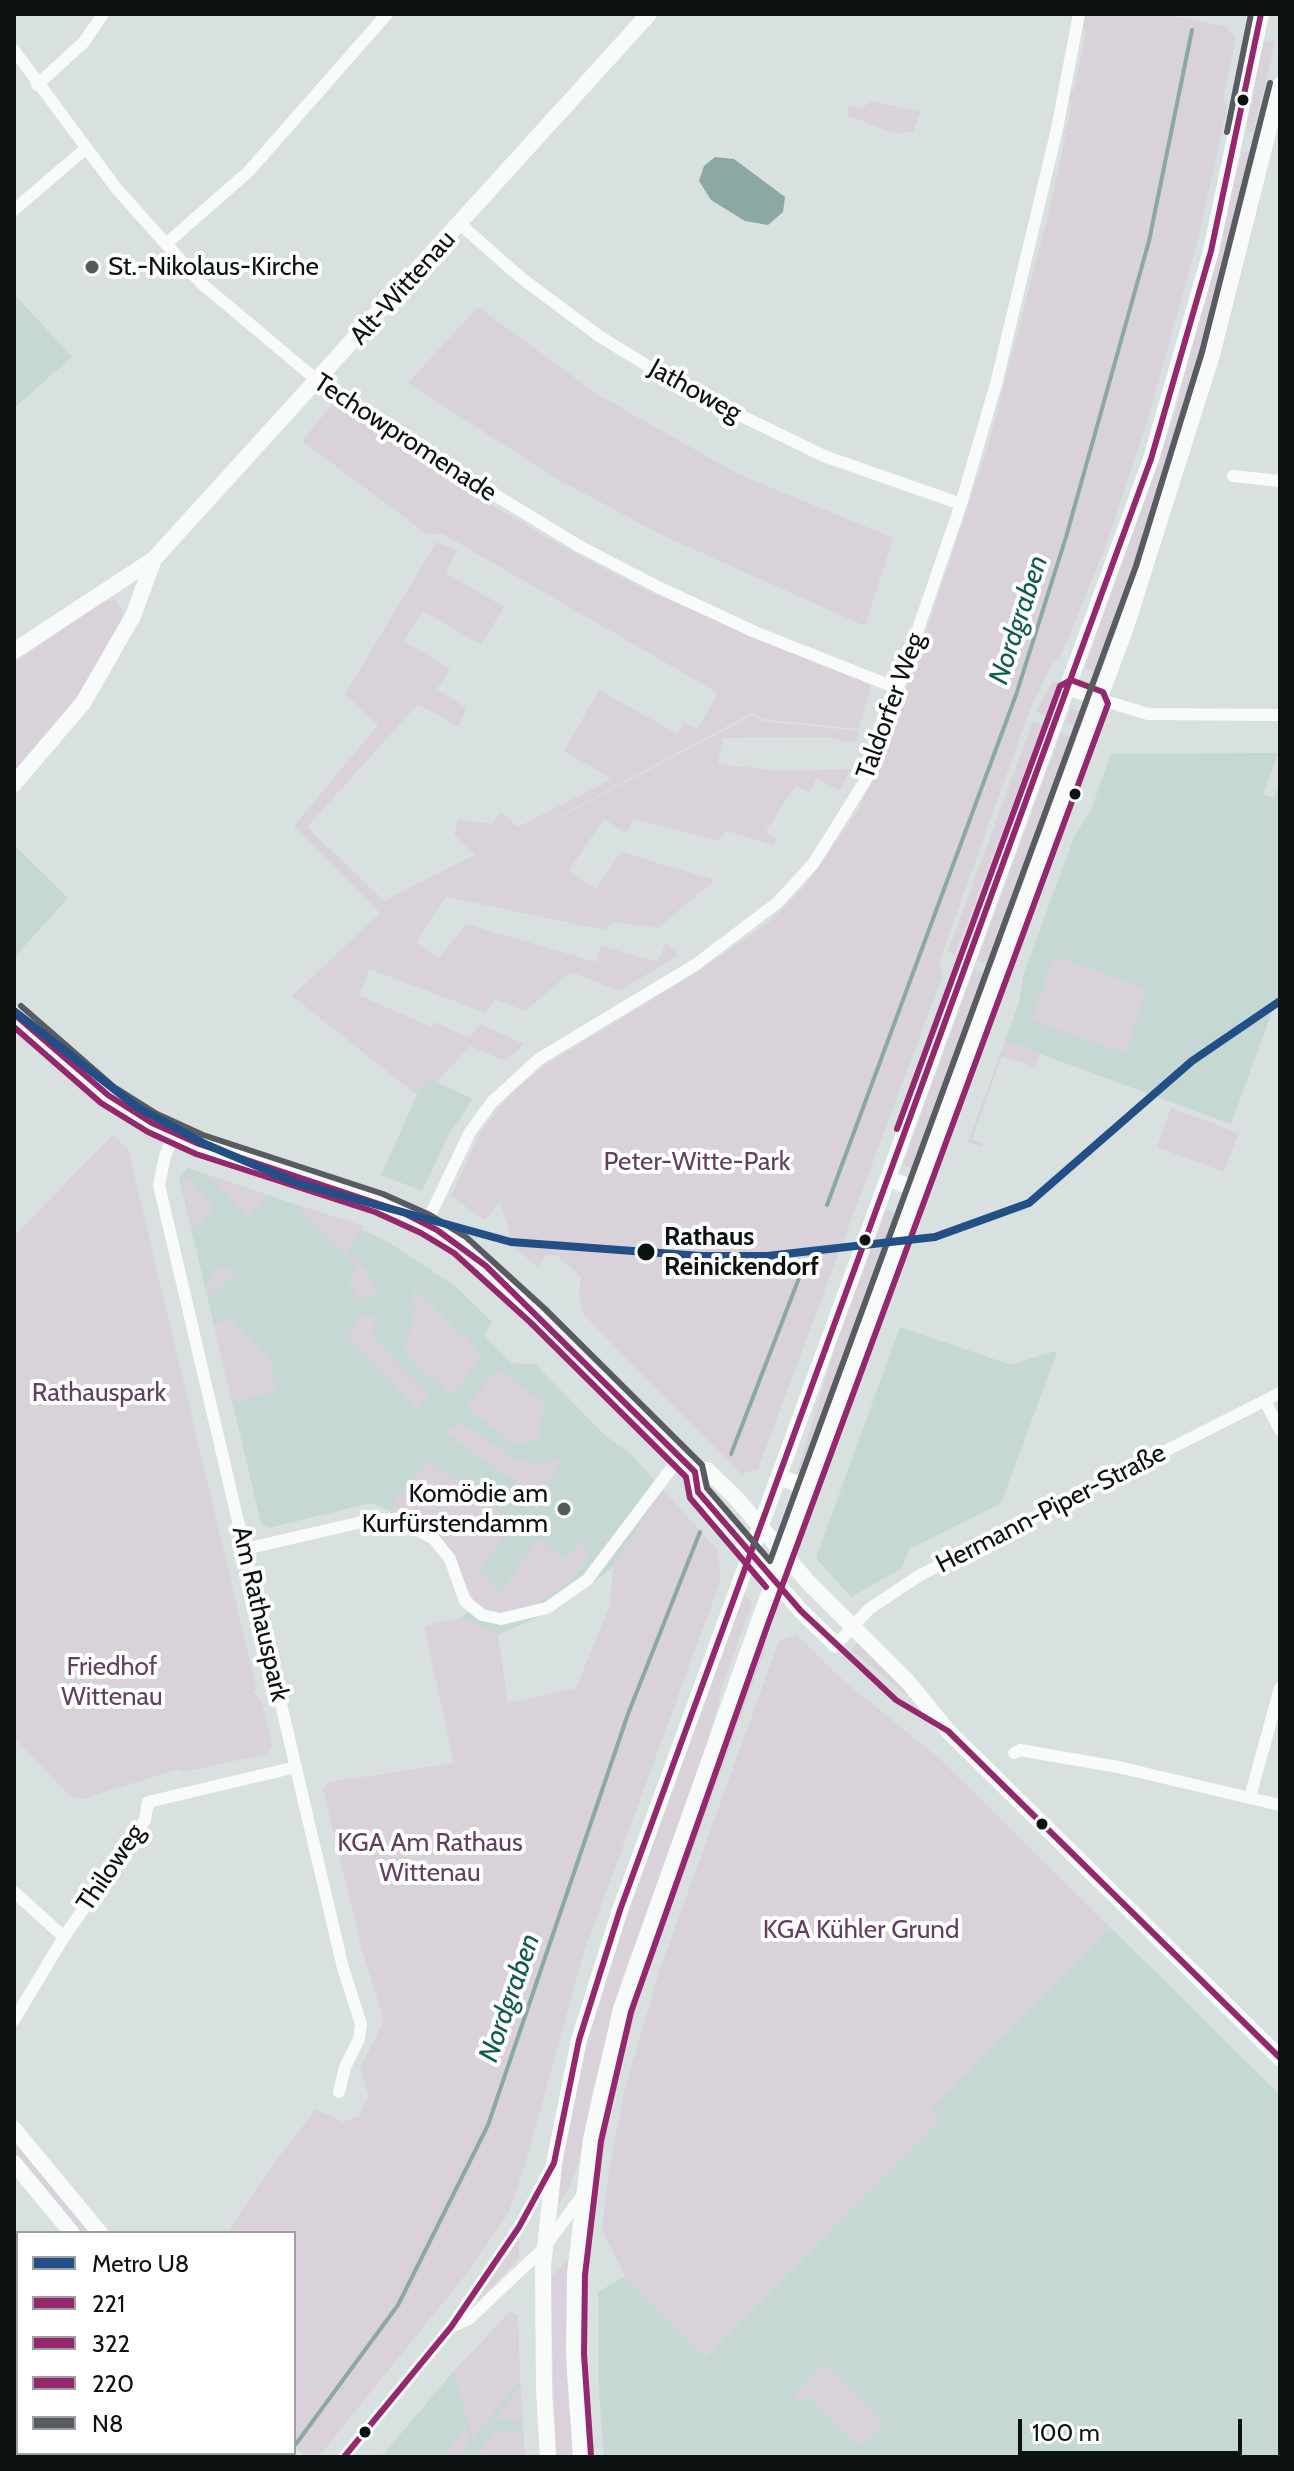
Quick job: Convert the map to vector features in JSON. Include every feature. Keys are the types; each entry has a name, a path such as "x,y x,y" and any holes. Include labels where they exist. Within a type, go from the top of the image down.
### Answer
{"main road":[{"name":"Alt-Wittenau","path":"14,651 154,559 649,14"},
{"path":"548,2457 542,2314 544,2248 554,2163 571,2072 598,1976 1131,520 1184,351 1211,251 1261,14"},
{"path":"581,2457 574,2314 582,2196 602,2083 621,2009 774,1581 1099,701 1155,539 1208,369 1250,214 1280,85"},
{"name":"Alt-Wittenau","path":"14,784 83,703 133,616 154,559"},
{"path":"14,1014 108,1095 174,1134 379,1203 426,1224 486,1266 695,1472 698,1492 774,1581 836,1645"},
{"path":"889,1179 919,1190"},
{"path":"695,1472 707,1470 851,1627 908,1682 948,1731 1280,2058"},
{"path":"780,1477 810,1489"},
{"path":"14,2129 98,2231"},
{"path":"14,2163 70,2231"}],"street":[{"path":"37,85 84,42 103,14"},
{"path":"166,244 249,171 387,14"},
{"name":"Taldorfer Weg","path":"426,1224 479,1117 529,1068 732,939 801,880 837,829 867,778 961,504 1027,261 1079,14"},
{"name":"Techowpromenade","path":"14,50 85,149 166,244 238,317 318,382 398,438 605,560 755,632 899,689"},
{"path":"14,210 85,149"},
{"name":"Jathoweg","path":"460,224 520,277 599,336 682,387 824,456 961,504"},
{"path":"1233,476 1280,481"},
{"path":"1069,690 1130,711 1172,716 1280,715"},
{"name":"Am Rathauspark","path":"174,1134 165,1156 159,1185 343,1968 361,2024 359,2039 345,2067 339,2092"},
{"name":"Hermann-Piper-Straße","path":"836,1645 886,1595 920,1575 1280,1393"},
{"path":"1265,1401 1280,1430"},
{"path":"245,1549 375,1519 397,1519 434,1539 450,1559 465,1601 482,1615 501,1619 547,1608 587,1580 680,1457"},
{"path":"1250,1797 1280,1688"},
{"path":"1014,1753 1020,1750 1118,1767 1280,1805"},
{"name":"Thiloweg","path":"14,2020 64,1937 145,1820 148,1802 296,1767"},
{"path":"14,1892 64,1937"},
{"path":"344,2457 451,2327 519,2227 554,2163"},
{"path":"451,2327 469,2319 544,2248 582,2196"}],"shaded area":[{"path":"715,157 734,159 785,197 783,212 768,225 745,221 711,200 699,181 704,166"},
{"path":"14,294 72,357 14,408"},
{"path":"1278,753 1263,795 1274,798 1280,780 1280,990 1231,1124 1005,1041 1019,1002 1024,973 1074,837 1091,810 1111,754"},
{"path":"14,845 68,898 14,958"},
{"path":"425,1077 473,1099 449,1134 422,1191 381,1175"},
{"path":"188,1168 339,1219 388,1242 455,1286 492,1322 484,1335 511,1363 535,1364 607,1437 632,1455 662,1489 613,1567 560,1607 498,1635 462,1617 477,1605 436,1534 415,1520 371,1503 269,1528 261,1523 179,1178"},
{"path":"900,1327 1011,1365 1058,1350 1001,1503 909,1549 902,1568 851,1597 816,1558"},
{"path":"1110,1927 1280,2095 1280,2457 604,2457 599,2393 598,2292 625,2276 705,2357 939,2121 929,2110"},
{"path":"510,2312 519,2364 525,2457 381,2457 453,2372"}],"green space":[{"name":"Peter-Witte-Park","path":"1084,14 1161,14 1225,26 1236,38 1223,98 1227,108 1198,239 1147,422 1105,548 1059,660 1054,660 1031,707 939,962 943,975 758,1469 741,1474 584,1315 579,1297 581,1277 558,1256 548,1254 537,1267 509,1242 509,1230 500,1202 484,1220 451,1196 480,1133 512,1092 544,1066 702,969 769,922 802,889 859,809 917,660 990,439 1049,212 1066,133 1061,132 1067,129 1072,103 1068,101 1070,90 1074,90 1086,31 1082,29"},
{"path":"1263,40 1275,42 1253,134 1246,130"},
{"path":"873,101 920,112 913,132 893,133 847,115 848,107 861,108"},
{"path":"1242,151 1251,152 1243,213 1208,343 1134,579 1100,674 1085,668 1175,412"},
{"path":"478,307 597,394 738,474 893,538 865,626 664,536 557,479 408,383"},
{"path":"334,402 470,492 565,548 652,593 871,684 859,729 763,719 752,713 452,874 753,715 763,721 859,731 856,742 826,737 723,738 718,764 782,771 851,769 839,791 817,778 809,792 796,785 766,831 777,839 774,845 727,831 718,841 634,819 626,833 604,819 569,870 596,889 621,852 715,880 658,928 613,922 604,930 446,897 416,942 439,958 466,924 596,962 601,946 658,962 666,942 678,955 620,991 571,972 525,1011 494,999 486,1013 369,969 359,995 431,1027 434,1022 470,1038 480,1024 524,1044 505,1061 470,1046 437,1082 425,1078 417,1095 292,996 380,913 294,826 378,725 345,694 436,542 457,550 446,573 504,607 481,645 423,611 404,641 450,669 437,689 466,708 459,727 418,704 307,827 384,901 475,855 454,834 458,820 492,824 501,812 518,827 612,779 564,751 599,690 678,734 685,722 697,729 718,693 443,534 427,534 302,441"},
{"path":"115,600 123,612 123,618 104,652 77,696 14,772 14,663 101,602"},
{"path":"1052,682 1058,682 1046,716 1036,712"},
{"path":"1071,708 1086,714 1081,729 1065,723"},
{"path":"1033,721 1042,726 955,955 948,952"},
{"path":"1061,733 1077,739 993,967 977,961"},
{"path":"1054,956 1147,989 1125,1053 1032,1020"},
{"path":"974,969 990,975 918,1170 914,1171 903,1164"},
{"path":"1005,1041 1040,1054 1035,1067 1002,1056 972,1139 983,1144 982,1147 968,1142"},
{"path":"1171,1108 1239,1133 1224,1172 1157,1147"},
{"path":"113,1135 128,1149 257,1690 253,1692 262,1702 272,1746 267,1754 183,1772 178,1769 83,1799 69,1795 14,1737 14,1236"},
{"path":"208,1176 268,1195 248,1216"},
{"path":"182,1178 187,1178 216,1207 191,1231"},
{"path":"302,1206 364,1226 346,1251 367,1270 377,1295 358,1299 348,1280 359,1268 299,1209"},
{"path":"886,1210 902,1215 803,1477 797,1473 835,1346"},
{"path":"218,1267 226,1267 233,1274 207,1299 207,1283"},
{"path":"414,1288 483,1356 450,1395 404,1352 415,1314"},
{"path":"359,1314 376,1318 371,1336 429,1395 418,1409 348,1337"},
{"path":"229,1319 270,1360 275,1391 232,1403 214,1324"},
{"path":"498,1369 546,1405 540,1421 541,1434 527,1445 513,1443 466,1407"},
{"path":"460,1422 517,1460 541,1464 563,1459 536,1497 445,1432"},
{"path":"429,1461 512,1521 479,1572 502,1592 538,1539 566,1559 581,1539 590,1556 568,1583 533,1606 506,1614 477,1606 436,1534 415,1520 391,1513 395,1502"},
{"name":"KGA Am Rathaus Wittenau","path":"662,1489 717,1549 721,1579 583,1955 527,2158 508,2214 466,2274 320,2455 304,2456 296,2446 296,2231 228,2231 271,2167 316,2109 343,2122 358,2117 369,2097 360,2069 384,2020 362,1950 323,1789 329,1782 454,1763 424,1626 462,1617 498,1635 508,1703 576,1688 610,1604 613,1567"},
{"path":"744,1595 752,1603 723,1684 707,1746 621,1982 591,2096 580,2157 571,2184 558,2206 567,2126 588,2036 624,1924"},
{"path":"765,1634 765,1650 639,1998 613,2099 594,2209 589,2208 602,2120 631,2006"},
{"name":"KGA Kühler Grund","path":"797,1635 845,1682 940,1759 1110,1927 930,2110 939,2121 705,2357 625,2276 602,2230 609,2170 625,2088 660,1969 779,1641"},
{"path":"858,1642 907,1691 909,1697 851,1650"},
{"path":"14,2140 90,2231 79,2231 14,2152"},
{"path":"519,2240 519,2258 479,2300 476,2296"},
{"path":"568,2259 567,2380 573,2457 556,2457 550,2278"},
{"path":"510,2312 518,2316 520,2379 473,2439 453,2372"},
{"path":"825,2364 884,2423 860,2447 808,2395 799,2403 793,2396"},
{"path":"520,2387 522,2421 495,2419"},
{"path":"466,2427 470,2442 458,2457 448,2457 444,2454"},
{"path":"495,2431 523,2434 525,2457 480,2457 480,2450"}],"waterway":[{"name":"Nordgraben","path":"827,1205 1016,695 1066,537 1149,241 1192,30"},
{"name":"Nordgraben","path":"731,1454 806,1260"},
{"name":"Nordgraben","path":"296,2444 398,2305 488,2125 628,1714 700,1532"}],"metro line":[{"name":"U8","path":"14,1011 137,1107 205,1144 297,1183 511,1242 701,1256 767,1256 935,1237 1029,1203 1192,1061 1280,1001"}],"transit line":[{"name":"N8","path":"1227,132 1251,14"},
{"name":"220","path":"344,2457 451,2327 519,2227 554,2163 579,2040 620,1910 1151,459 1211,251 1261,14"},
{"name":"N8","path":"21,1006 114,1087 157,1114 203,1135 383,1194 430,1215 466,1237 545,1309 702,1465 707,1488 770,1561 1136,566 1202,352 1270,83"},
{"name":"322","path":"591,2456 584,2354 585,2275 601,2141 631,2012 768,1624 1108,704 1103,692 1071,680 1060,686 897,1129"},
{"name":"221","path":"14,1014 108,1095 152,1123 199,1144 400,1211 437,1230 486,1266 695,1472 698,1492 801,1611 896,1700 948,1731 1280,2058"},
{"name":"322","path":"14,1027 101,1103 148,1132 196,1154 375,1212 421,1233 454,1253 531,1323 686,1477 690,1498 766,1587"}],"place":[{"name":"St.-Nikolaus-Kirche","path":"92,267"},
{"name":"Rathaus Reinickendorf","path":"646,1252"},
{"name":"Komödie am Kurfürstendamm","path":"564,1509"}],"park label":[{"name":"Rathauspark","path":"99,1393"},
{"name":"Friedhof Wittenau","path":"112,1682"}]}
